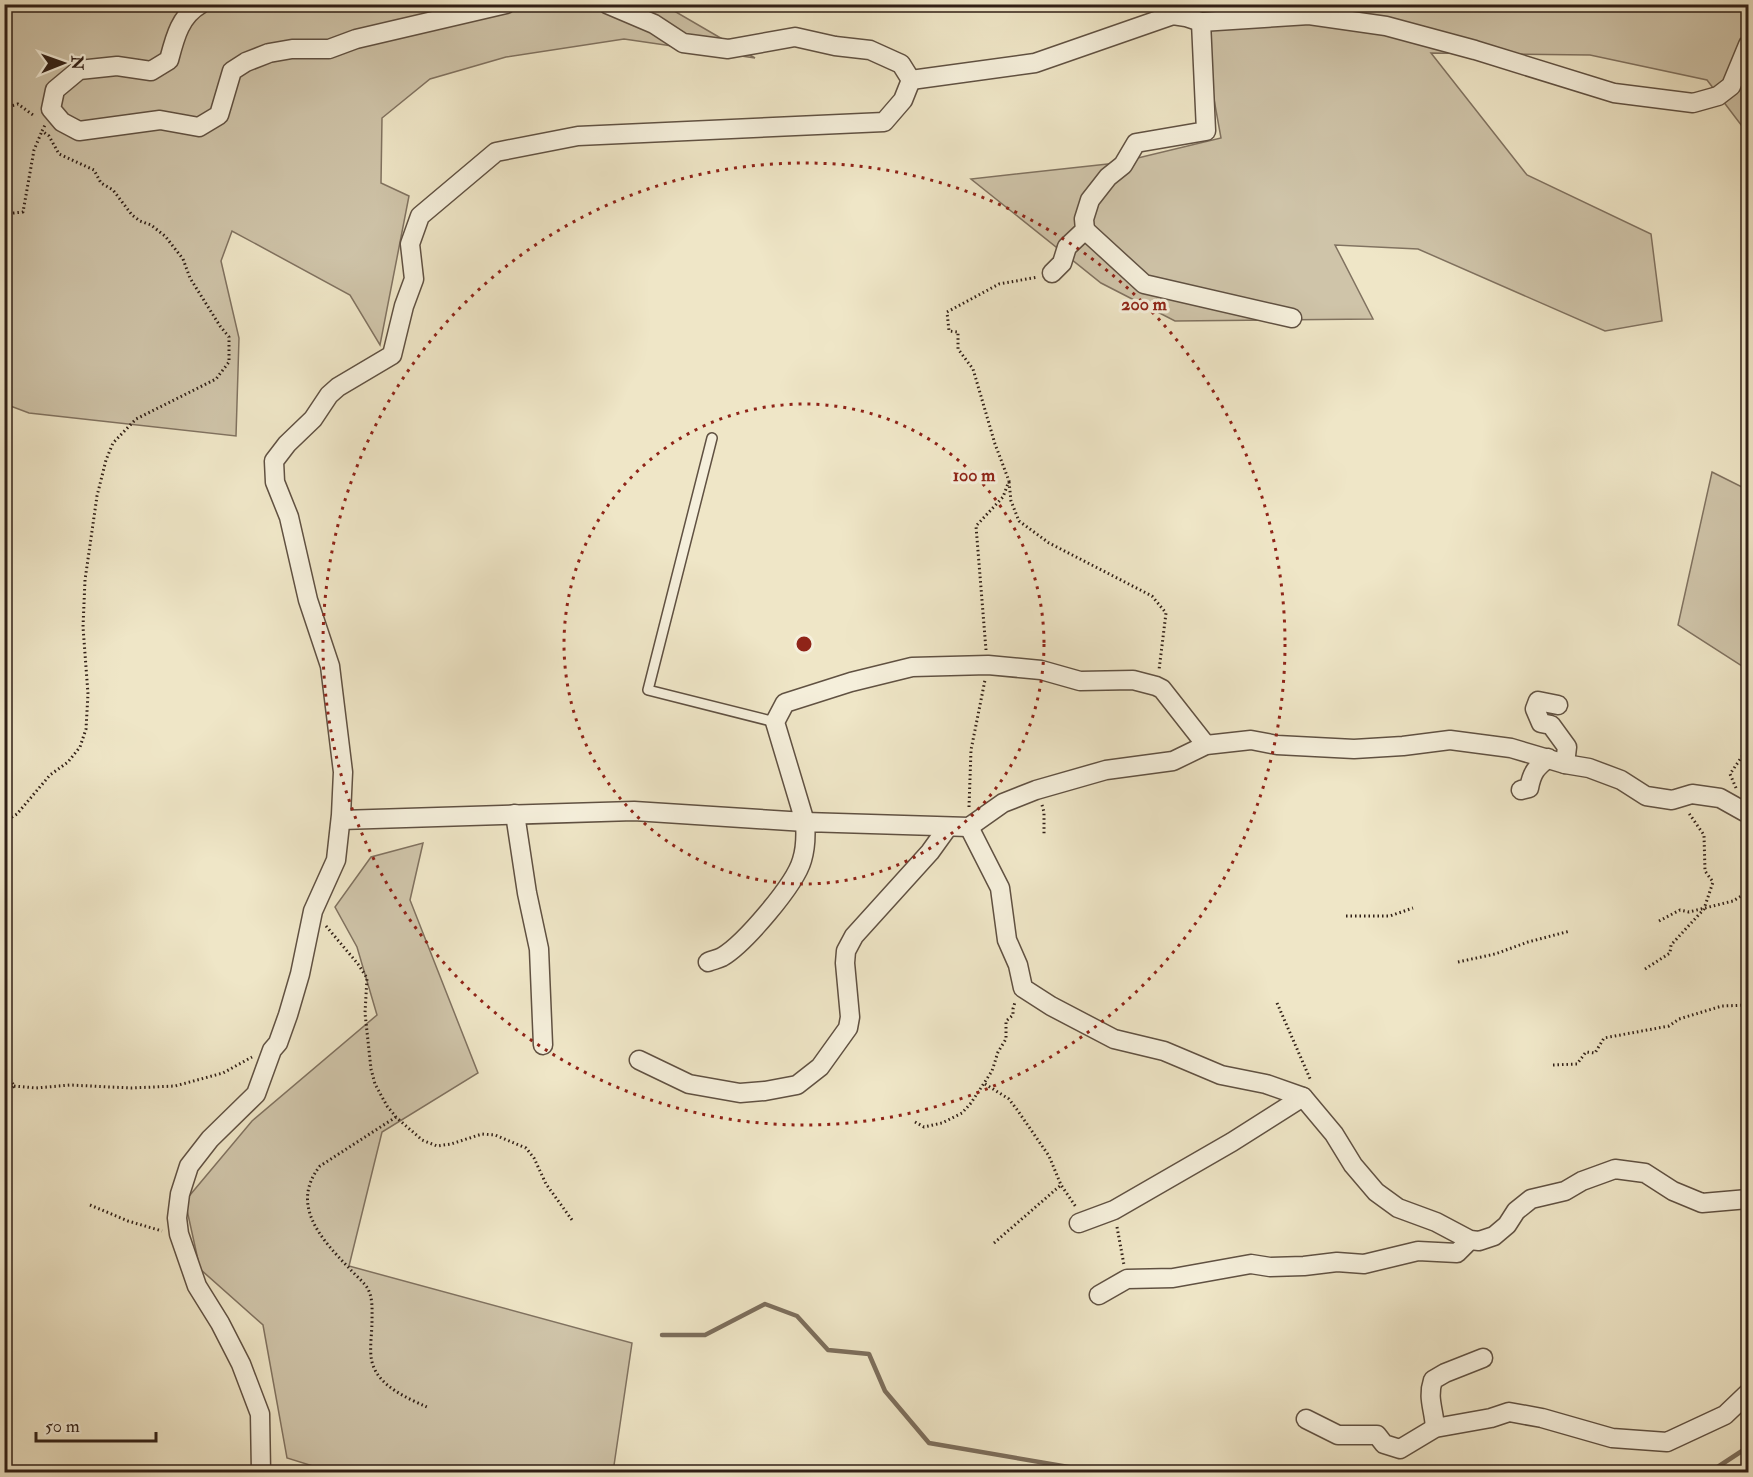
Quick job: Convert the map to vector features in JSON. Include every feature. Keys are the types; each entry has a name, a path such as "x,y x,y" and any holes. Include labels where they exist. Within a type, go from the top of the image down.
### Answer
{"street":[{"path":"201,4 192,9 176,33 170,60 151,71 117,66 79,70 55,90 51,109 62,122 79,131 160,120 199,127 219,115 232,71 246,62 269,53 292,49 329,49 356,39 506,4"},
{"path":"608,4 654,24 683,44 728,49 795,37 834,46 870,50 901,64 911,80"},
{"path":"1196,14 1206,130 1136,143 1123,165 1108,177 1090,200 1084,219 1085,230 1144,284 1292,318"},
{"path":"911,80 1035,63 1173,15 1309,15 1386,26 1475,50 1614,93 1693,103 1718,96 1731,86 1749,45"},
{"path":"261,1473 260,1414 241,1364 220,1323 197,1286 178,1234 177,1218 180,1194 189,1166 210,1139 256,1094 272,1050 278,1042 300,974 313,912 336,860 341,820 343,772 330,666 308,600 289,517 275,482 274,461 287,444 313,419 328,395 392,355 404,306 414,279 410,244 420,216 496,152 578,136 884,122 903,100 911,80"},
{"path":"1052,273 1062,264 1067,247 1085,230"},
{"path":"708,962 722,956 743,940 786,890 802,862 806,841 805,822 775,722 785,703 851,682 912,667 988,665 1041,670 1080,681 1133,680 1156,686 1162,689 1206,745"},
{"path":"1521,790 1529,788 1535,769 1556,761 1567,747 1551,725 1541,723 1534,709 1538,701 1558,705"},
{"path":"341,820 634,811 805,822 969,827 1003,802 1036,789 1106,770 1173,762 1206,745 1251,740 1277,746 1354,749 1450,740 1511,748 1589,768 1622,780 1646,796 1672,800 1692,794 1720,798 1747,812"},
{"path":"515,814 527,893 539,949 543,1045"},
{"path":"639,1060 689,1084 740,1093 765,1091 797,1084 820,1067 848,1028 850,1017 845,963 846,951 854,936 930,852 948,827"},
{"path":"969,827 1000,888 1007,940 1018,965 1023,988 1083,1024 1114,1039 1164,1051 1221,1075 1266,1084 1303,1097 1334,1134 1353,1165 1376,1192 1398,1208 1436,1222 1470,1240 1479,1241 1494,1236 1507,1225 1516,1211 1531,1199 1565,1191 1582,1181 1616,1169 1645,1173 1673,1191 1702,1203 1749,1199"},
{"path":"1079,1223 1114,1210 1232,1142 1303,1097"},
{"path":"1099,1295 1127,1279 1173,1278 1251,1264 1269,1267 1337,1262 1364,1264 1418,1251 1456,1253 1470,1240"},
{"path":"1435,1428 1429,1393 1433,1380 1444,1373 1483,1358"},
{"path":"1306,1419 1338,1435 1377,1436 1384,1444 1400,1449 1435,1428 1491,1418 1509,1412 1542,1418 1612,1438 1667,1442 1725,1415 1749,1393"}],"lane":[{"path":"712,438 648,690 775,722"}],"path":[{"path":"4,108 18,104 33,115 51,109"},
{"path":"4,214 23,212 34,150 51,109"},
{"path":"4,822 17,814 50,775 68,762 80,747 86,729 88,694 83,627 85,580 97,496 113,443 136,419 216,379 229,362 229,337 190,278 183,259 165,236 132,215 113,190 101,183 94,170 59,154 49,136 42,131"},
{"path":"1052,273 999,284 947,312 949,332 958,332 958,349 973,369 995,444 1009,481 1011,501 1019,521 1049,543 1152,596 1166,613 1156,686"},
{"path":"969,827 970,750 988,665 976,526 1003,497 1009,481"},
{"path":"1747,812 1730,774 1743,755 1749,752"},
{"path":"1036,789 1044,812 1044,836"},
{"path":"1645,969 1670,953 1671,945 1704,909 1713,882 1705,871 1704,835 1687,812 1672,800"},
{"path":"1659,921 1680,910 1689,912 1733,902 1749,892"},
{"path":"1346,916 1390,916 1413,908"},
{"path":"313,912 358,964 367,978 365,1013 371,1069 375,1084 396,1117 422,1140 437,1146 452,1144 482,1134 495,1135 525,1148 534,1158 546,1184 572,1220"},
{"path":"1458,962 1495,954 1570,931"},
{"path":"1749,954 1747,956 1749,963"},
{"path":"4,966 4,981"},
{"path":"915,1122 924,1127 942,1123 963,1113 992,1071 998,1052 1006,1039 1006,1021 1013,1015 1012,1009 1016,998 1026,990"},
{"path":"1277,1003 1315,1090 1303,1097"},
{"path":"1553,1065 1577,1064 1586,1052 1595,1053 1604,1038 1669,1026 1678,1019 1722,1006 1749,1005"},
{"path":"14,1086 36,1088 70,1085 131,1088 175,1086 223,1073 278,1042"},
{"path":"4,1067 14,1086"},
{"path":"984,1084 1009,1099 1049,1156 1061,1185 1077,1209 1079,1223"},
{"path":"4,1098 14,1086"},
{"path":"396,1117 320,1166 312,1177 307,1203 312,1221 337,1256 367,1288 372,1301 372,1361 377,1375 396,1392 427,1407"},
{"path":"994,1243 1061,1185"},
{"path":"90,1205 135,1224 178,1234"},
{"path":"1114,1210 1127,1279"}],"shaded area":[{"path":"4,5 664,5 755,58 624,39 506,57 430,79 382,118 381,183 409,196 380,345 350,295 232,231 221,261 239,338 236,436 29,413 5,404"},
{"path":"1197,5 1748,5 1748,134 1707,80 1590,55 1431,53 1527,175 1651,234 1662,321 1605,331 1418,249 1335,245 1373,319 1175,321 1101,283 971,179 1117,163 1221,138"},
{"path":"1712,472 1748,490 1748,670 1678,625"},
{"path":"423,843 410,900 478,1073 382,1132 349,1266 632,1343 613,1472 332,1472 287,1458 263,1325 200,1269 185,1201 252,1121 377,1015 357,947 335,907 371,857"}],"waterway":[{"path":"662,1335 705,1335 765,1304 797,1316 828,1350 869,1354 885,1391 929,1443 1098,1472"},
{"path":"1710,1472 1748,1447"}]}
